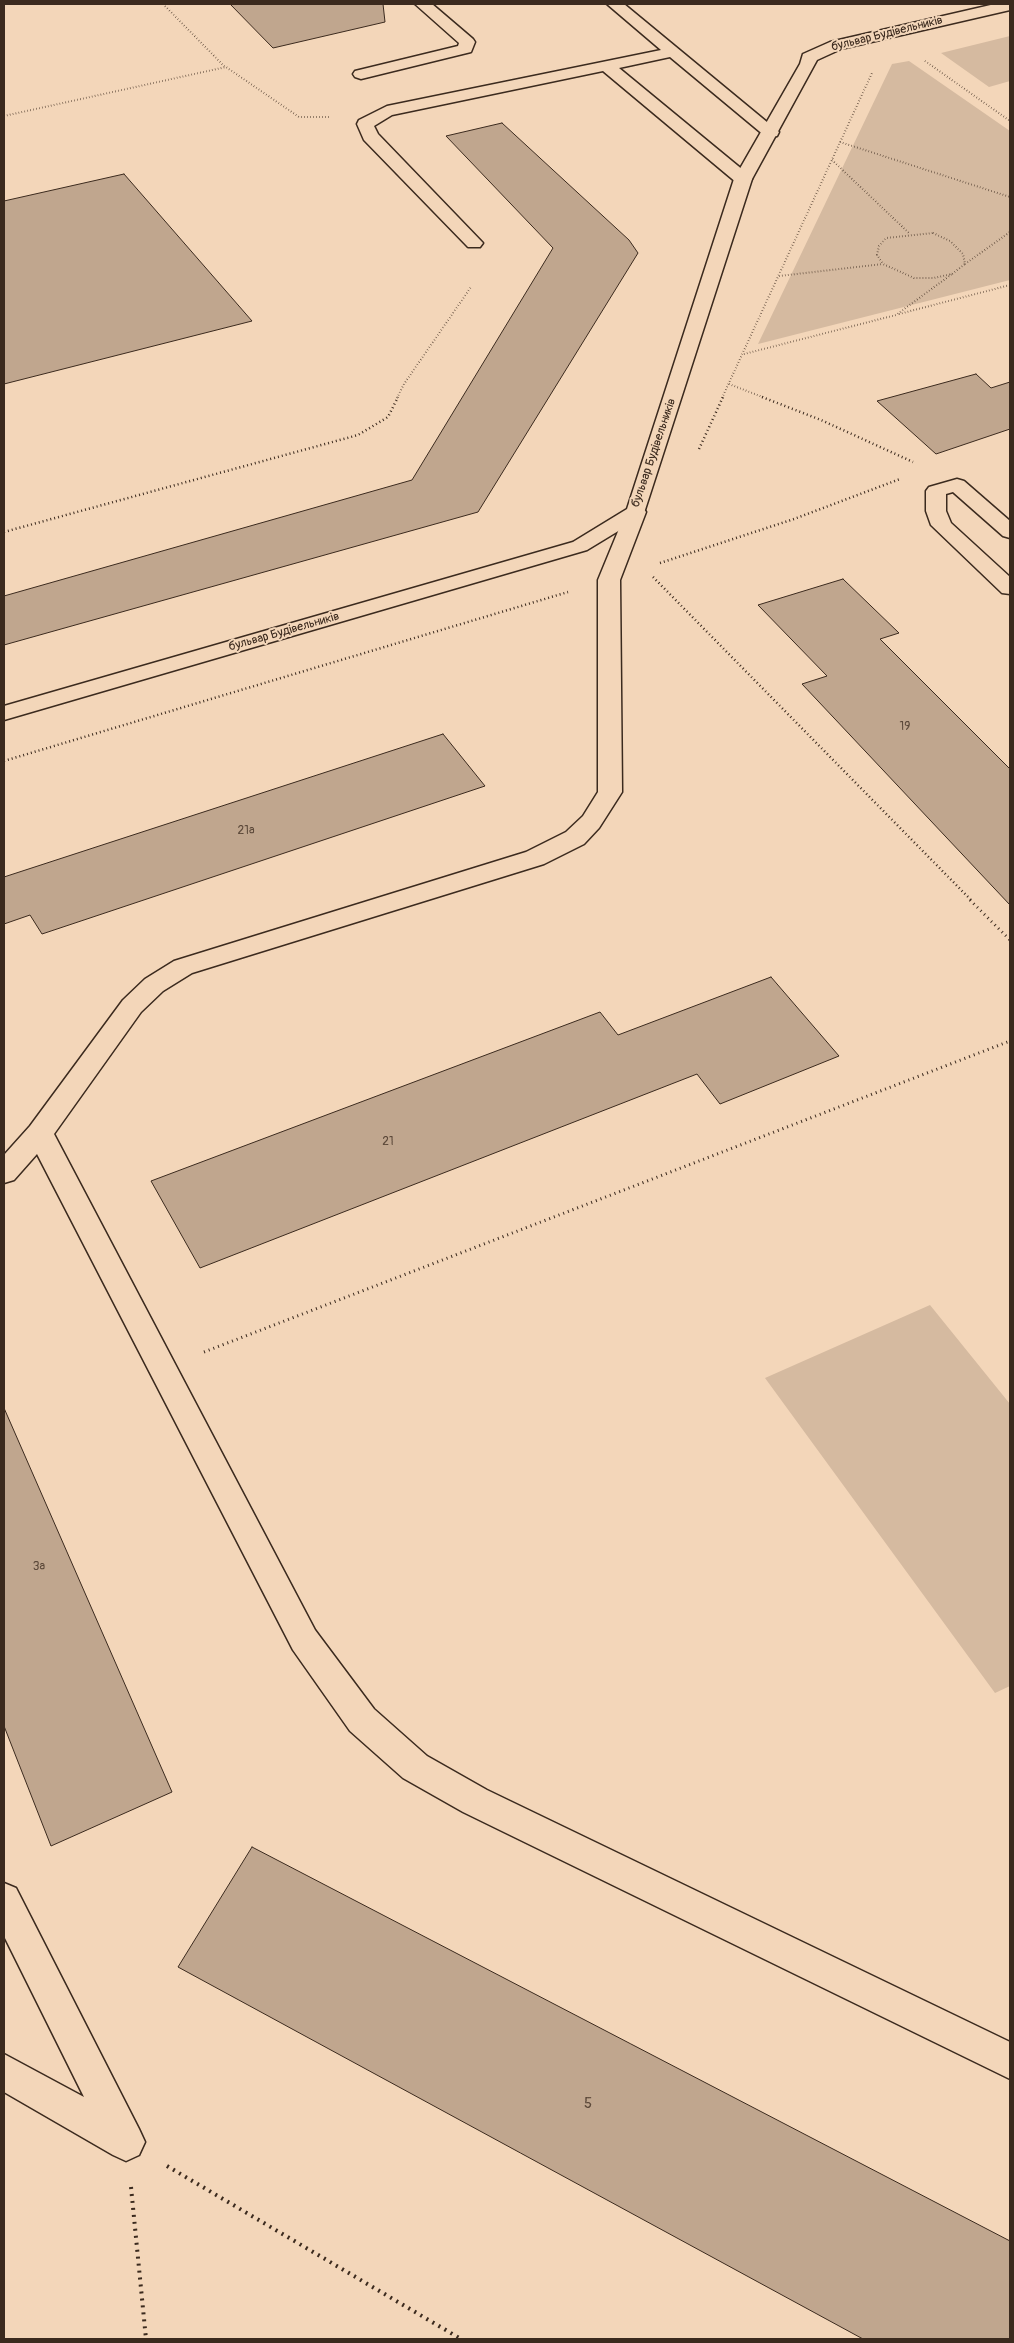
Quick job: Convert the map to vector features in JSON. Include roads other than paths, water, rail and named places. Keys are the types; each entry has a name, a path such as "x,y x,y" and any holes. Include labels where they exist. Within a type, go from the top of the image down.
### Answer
{"street":[{"path":"361,74 465,49 467,42 423,4"},
{"path":"615,4 771,132"},
{"name":"бульвар Будівельників","path":"4,713 580,546 636,512 743,179 808,64 809,56 836,45 1010,5"},
{"path":"474,243 370,136 365,124 375,117 395,109 672,52"},
{"path":"607,66 743,179"},
{"path":"1010,532 957,485 936,491 936,511 941,524 1010,588"},
{"path":"4,1173 40,1133 132,1006 154,985 183,967 535,858 575,838 591,822 610,792 609,580 636,512"},
{"path":"40,1133 304,1640 362,1720 415,1767 475,1800 1010,2061"},
{"path":"4,1900 126,2142 4,2072"}]}
